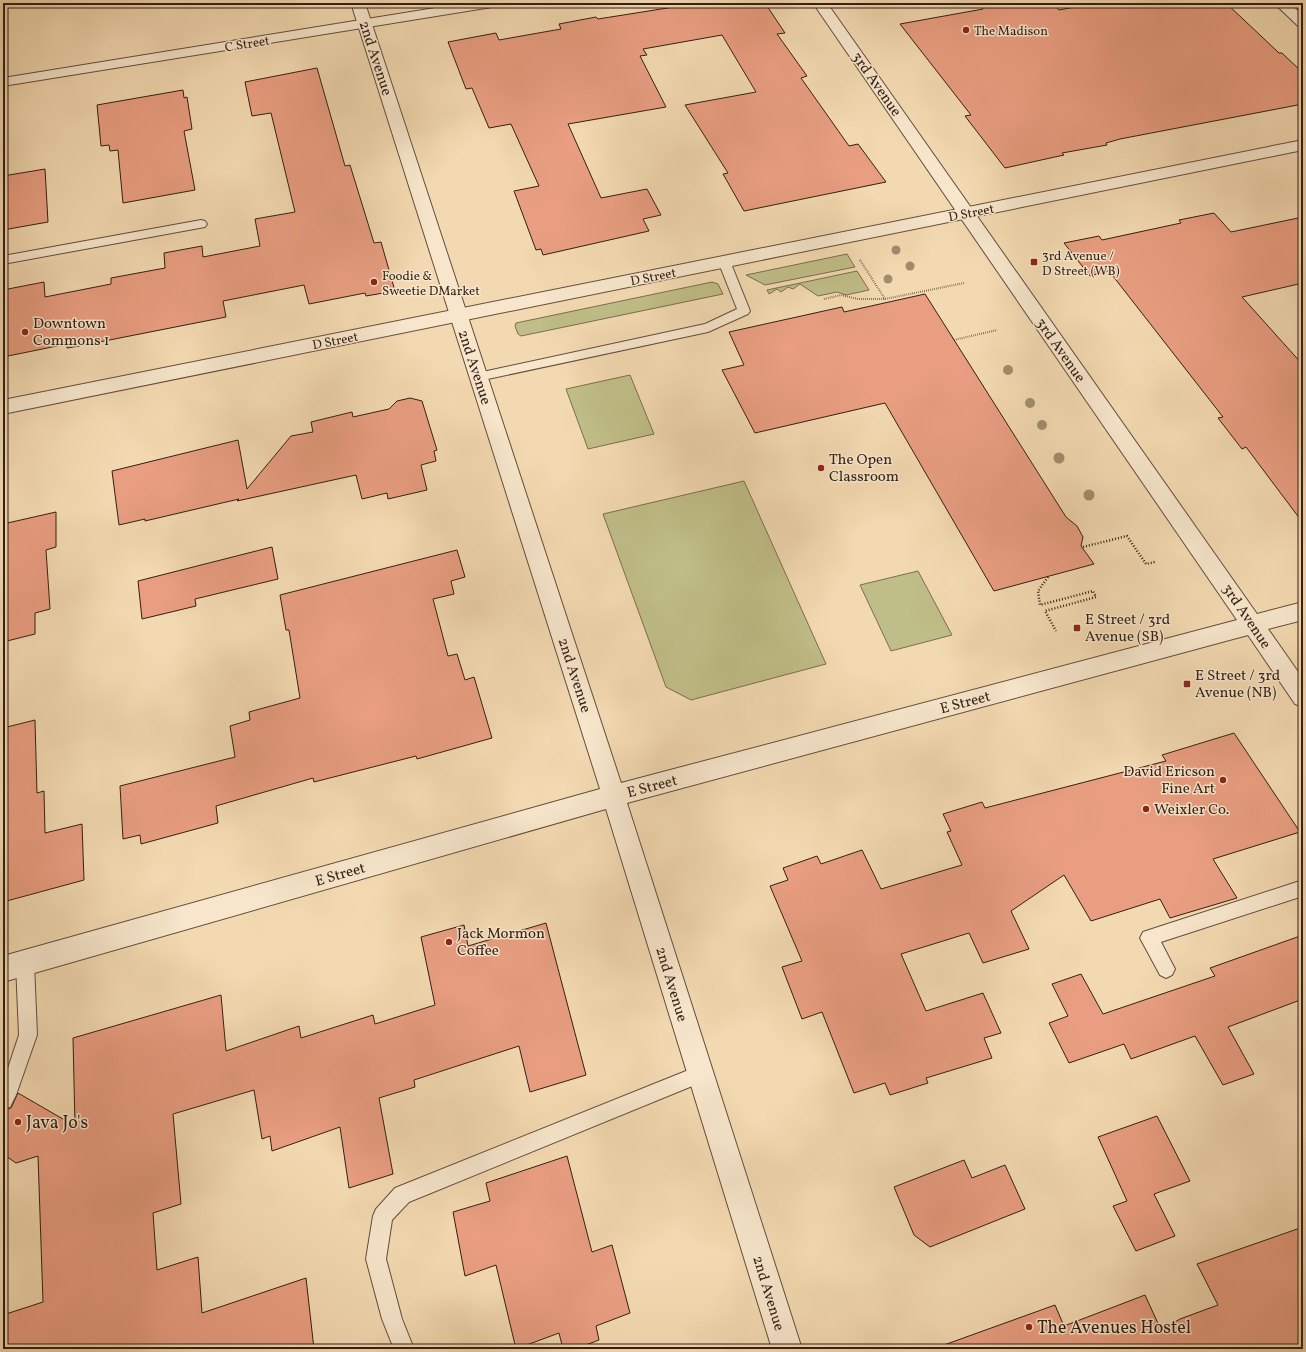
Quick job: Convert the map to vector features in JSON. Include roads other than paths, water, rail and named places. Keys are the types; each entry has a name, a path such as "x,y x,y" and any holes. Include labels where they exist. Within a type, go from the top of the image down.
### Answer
{"street":[{"name":"2nd Avenue","path":"358,3 613,796 787,1349"},
{"name":"C Street","path":"3,82 492,3"},
{"name":"3rd Avenue","path":"820,3 1303,697"},
{"path":"1281,3 1303,23"},
{"name":"D Street","path":"3,407 1303,145"},
{"name":"E Street","path":"14,966 613,796 1303,611"}],"lane":[{"path":"3,260 201,224"},
{"path":"478,377 708,328 744,311 724,262"},
{"path":"1166,969 1149,938 1303,888"},
{"path":"3,1100 10,1089 28,1035 14,966"},
{"path":"404,1349 392,1319 376,1259 383,1216 402,1195 701,1074"}],"place":[{"name":"The Madison","path":"966,30"},
{"name":"3rd Avenue / D Street (WB)","path":"1034,262"},
{"name":"Foodie & Sweetie DMarket","path":"374,282"},
{"name":"Downtown Commons 1","path":"25,332"},
{"name":"The Open Classroom","path":"821,468"},
{"name":"E Street / 3rd Avenue (SB)","path":"1077,628"},
{"name":"E Street / 3rd Avenue (NB)","path":"1187,684"},
{"name":"David Ericson Fine Art","path":"1223,780"},
{"name":"Weixler Co.","path":"1146,809"},
{"name":"Jack Mormon Coffee","path":"449,942"},
{"name":"Java Jo's","path":"18,1122"},
{"name":"The Avenues Hostel","path":"1029,1327"}]}
